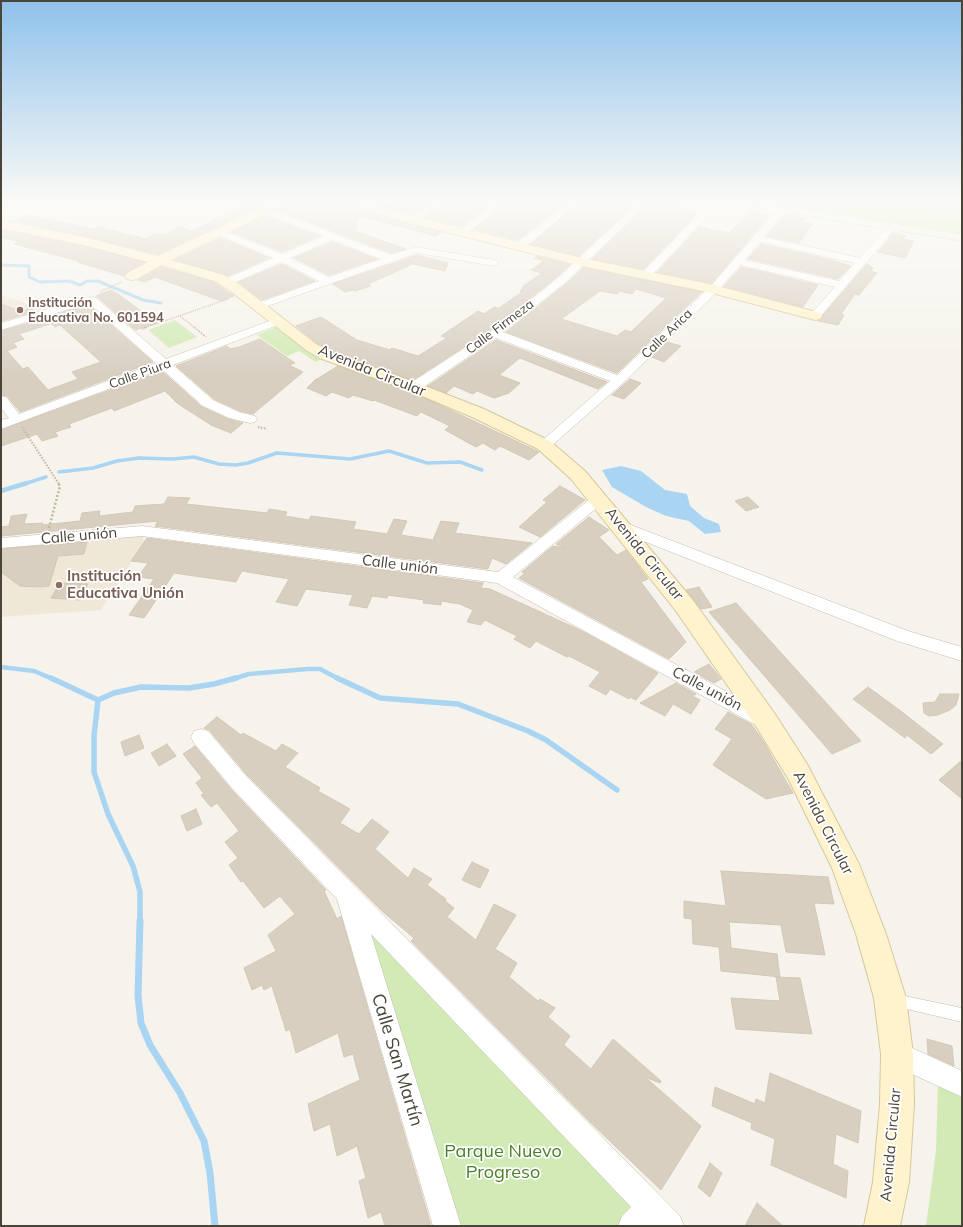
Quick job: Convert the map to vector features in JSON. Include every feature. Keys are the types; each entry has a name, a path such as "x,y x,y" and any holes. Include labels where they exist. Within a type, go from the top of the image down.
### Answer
{"street":[{"path":"132,276 158,261"},
{"name":"Avenida Circular","path":"164,261 202,272 228,290 259,306 311,347 325,355 414,387 478,413 544,445 578,475 599,498 684,605 766,721 798,772 845,864 871,934 890,998 897,1054 897,1104 891,1182 882,1226"},
{"path":"228,290 276,261"},
{"path":"289,261 328,281"},
{"path":"259,306 385,261"},
{"path":"484,261 494,263"},
{"path":"645,276 659,261"},
{"name":"Calle Arica","path":"544,445 619,380 714,289 737,261"},
{"path":"738,261 842,285"},
{"path":"582,262 714,289 815,316 862,261"},
{"name":"Calle Firmeza","path":"414,387 495,333 582,262"},
{"path":"92,300 208,403 234,415 250,419"},
{"path":"1,327 75,304"},
{"name":"Calle Piura","path":"1,425 279,321"},
{"path":"495,333 619,380"},
{"path":"1,400 17,419"},
{"path":"501,578 599,498"},
{"path":"623,527 903,636 962,654"},
{"name":"Calle unión","path":"1,543 142,531 501,578 766,721"},
{"path":"201,738 239,782 347,894 651,1220"},
{"name":"Calle San Martín","path":"347,894 447,1226"},
{"path":"897,1054 962,1084"}],"lane":[{"path":"890,998 962,1015"}],"path":[{"path":"75,304 132,276"},
{"path":"137,331 180,316 228,290"},
{"path":"180,316 211,341"},
{"path":"17,419 60,486 46,538"}],"shaded area":[{"name":"Institución Educativa No. 601594","path":"1,295 44,309 1,323"},
{"name":"Institución Educativa Unión","path":"143,535 144,542 101,610 1,617 1,547"}],"green space":[{"path":"175,320 197,337 169,348 148,330"},
{"path":"276,327 321,359 316,362 299,351 287,356 257,335"},
{"name":"Parque Nuevo Progreso","path":"362,920 636,1211 619,1226 457,1226"},
{"path":"938,1085 962,1096 962,1226 926,1226 936,1151"}],"water":[{"path":"621,466 641,471 665,490 687,494 690,506 704,518 719,524 721,532 705,534 689,521 666,516 646,507 612,487 602,470"}],"building":[{"path":"179,261 262,261 228,276"},
{"path":"301,261 370,261 329,275"},
{"path":"399,261 441,261 448,263 445,271 413,264 368,284 371,286 355,291 345,292 333,284"},
{"path":"544,261 556,261 570,265 490,330 413,380 332,351 317,343 296,326 321,317 357,340 390,350 392,348 418,356 447,338 441,336 478,311 484,314 494,307 499,308 522,292 520,291 524,287 522,287 542,273 531,270"},
{"path":"604,261 651,261 644,269"},
{"path":"667,261 731,261 712,283 657,272"},
{"path":"758,261 835,261 851,266 838,279"},
{"path":"77,262 144,262 126,272 124,276"},
{"path":"282,264 315,281 262,300 239,282"},
{"path":"867,264 873,268 871,271 877,273 859,295 855,294 841,314 844,315 838,325 818,321 821,320 823,315"},
{"path":"161,267 213,282 234,296 221,301 155,277 145,282 138,280"},
{"path":"741,267 818,285 803,307 724,286"},
{"path":"583,268 702,292 617,373 506,332 567,283","holes":["636,289 666,298 631,332 625,330 617,336 561,319 600,291 617,294 620,291 632,294"]},
{"path":"111,290 157,323 135,330 96,296"},
{"path":"87,303 153,362 20,412 7,396 1,395 1,331 43,319 50,324 19,334 24,339 13,343 17,347 7,351 23,369 28,367 48,390 78,379 72,372 101,362 60,325 55,327 45,318"},
{"path":"1,304 20,311 31,308 35,311 1,321"},
{"path":"260,339 295,363 289,365 303,372 253,414 240,411 214,399 176,366 227,346 230,349"},
{"path":"496,340 607,382 598,389 520,358 499,375 520,383 509,393 494,398 477,391 473,394 454,386 446,393 428,386"},
{"path":"667,342 681,346 664,362 652,357"},
{"path":"338,366 407,391 440,405 539,452 529,460 500,446 495,450 483,443 476,447 445,430 450,426 421,412 417,416 374,400 373,401 353,395 349,398 332,392 326,396 307,388 316,379"},
{"path":"162,371 202,407 228,419 243,423 231,433 211,425 177,403 165,391 114,411 112,408 69,424 71,427 55,432 58,436 42,441 37,434 1,446 1,430"},
{"path":"630,379 641,383 624,399 612,395"},
{"path":"560,486 585,500 540,537 519,527 547,502 543,500"},
{"path":"168,497 190,498 186,504 267,513 269,509 287,512 285,516 309,520 311,516 356,522 353,529 387,534 394,519 407,521 401,535 433,540 441,521 459,523 455,533 532,543 506,564 492,558 488,569 155,526 158,521 1,536 1,527 9,526 11,516 27,514 24,524 43,523 42,525 80,521 82,513 100,511 99,516 133,512 135,506 164,504"},
{"path":"748,497 759,507 746,511 735,501"},
{"path":"589,517 609,530 599,537 617,555 626,550 648,579 641,582 686,642 669,659 519,578 525,573 522,572 553,546 565,548 556,544"},
{"path":"147,538 483,583 481,588 490,589 582,631 658,673 636,700 630,697 629,699 610,689 606,695 589,686 600,672 536,641 530,648 514,639 517,636 485,620 481,625 467,622 473,610 460,604 441,601 441,605 423,603 424,600 388,595 387,598 372,596 367,608 349,605 353,595 306,589 297,606 276,602 289,579 242,571 236,582 174,573 144,618 129,615 154,579 138,577 148,563 131,561"},
{"path":"87,542 84,554 58,556 49,586 20,586 1,572 1,549"},
{"path":"60,583 88,584 80,600 51,598"},
{"path":"699,587 712,607 701,609 686,590"},
{"path":"736,603 861,741 832,754 709,612"},
{"path":"709,664 721,679 714,683 694,672"},
{"path":"676,683 696,694 692,696 700,700 691,714 673,704 665,716 640,703"},
{"path":"868,687 943,744 931,754 907,735 905,738 853,699"},
{"path":"940,694 959,694 956,705 950,710 938,715 929,716 924,713 923,703 935,702"},
{"path":"728,712 751,724 763,741 793,793 766,799 713,765 732,739 715,729"},
{"path":"217,717 241,735 243,733 276,751 282,744 298,753 285,767 320,788 318,791 350,809 340,823 359,834 372,819 389,832 375,849 408,878 414,868 432,879 427,885 446,899 445,901 454,908 447,917 476,940 494,904 516,915 495,949 517,963 509,977 538,1001 540,999 555,1008 548,1017 570,1036 564,1045 591,1069 613,1039 661,1081 660,1083 645,1077 701,1126 661,1190 591,1123 411,941 414,938 382,911 247,775 209,730 204,728"},
{"path":"139,735 144,748 125,756 121,742"},
{"path":"167,744 176,756 159,766 151,753"},
{"path":"195,746 231,789 326,890 324,891 337,919 341,916 431,1226 385,1226 381,1212 368,1218 359,1181 366,1178 357,1146 337,1156 330,1124 314,1131 308,1104 360,1080 353,1054 344,1057 338,1033 296,1053 290,1029 286,1031 272,986 264,990 262,985 252,990 244,968 276,951 268,935 295,914 280,896 264,908 243,881 241,882 229,865 238,858 225,842 239,831 217,803 211,807 201,795 204,794 196,783 202,778 183,754"},
{"path":"962,760 962,799 939,780"},
{"path":"196,809 202,824 187,831 181,816"},
{"path":"472,862 489,870 480,888 462,880"},
{"path":"721,871 828,877 834,904 814,903 825,955 786,952 781,925 729,922 731,948 777,954 780,977 721,971 719,947 693,944 692,919 684,918 684,901 726,906"},
{"path":"776,977 800,978 812,1034 736,1029 731,998 780,1001"},
{"path":"927,1039 952,1046 954,1066 928,1054"},
{"path":"770,1073 861,1111 858,1143 836,1134 833,1164 848,1171 846,1198 771,1165 775,1139 751,1129 752,1123 712,1106 715,1087 755,1104 756,1099 765,1103"},
{"path":"710,1163 722,1173 710,1197 698,1187"},
{"path":"757,1203 783,1226 745,1226"}],"waterway":[{"path":"1,265 29,266 29,277 40,282 69,281 80,285 87,281 98,281 143,300 161,303"},
{"path":"59,472 93,468 117,461 139,458 173,459 194,457 219,464 236,465 248,463 277,453 350,459 389,451 427,463 460,462 482,470"},
{"path":"24,484 46,477"},
{"path":"1,491 27,483"},
{"path":"1,667 34,671 53,679"},
{"path":"233,679 249,674 308,669 320,669 338,678"},
{"path":"51,678 98,700"},
{"path":"98,700 114,693 141,687 189,688 214,684 236,678"},
{"path":"338,678 380,698 458,704 528,731 546,740 617,790"},
{"path":"98,700 94,736 94,772 108,814 133,866 140,892 140,921"},
{"path":"140,921 138,996 141,1023 150,1045 180,1093 204,1141 210,1173 215,1226"}],"place":[{"name":"Institución Educativa No. 601594","path":"20,310"},
{"name":"Institución Educativa Unión","path":"59,585"}]}
